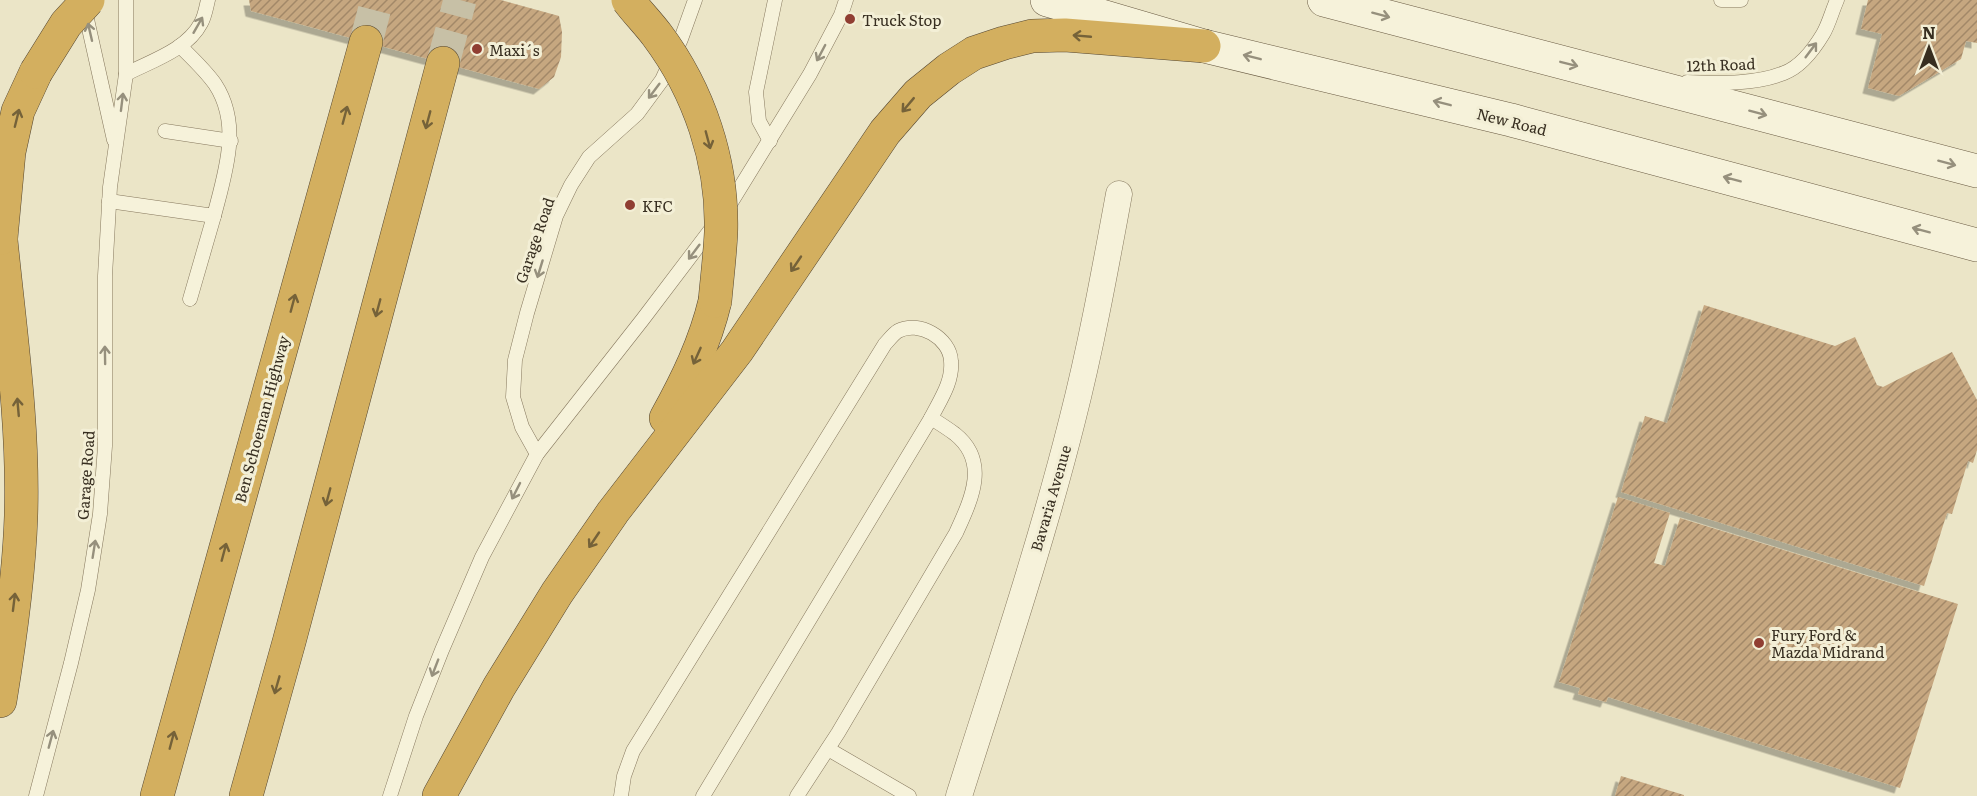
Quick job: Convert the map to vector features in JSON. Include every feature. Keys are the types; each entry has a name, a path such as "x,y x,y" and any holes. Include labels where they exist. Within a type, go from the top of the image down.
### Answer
{"highway":[{"path":"1,238 9,152 18,111 36,72 66,24 88,0"},
{"path":"613,512 697,357 715,301 721,232 720,201 714,162 700,111 681,72 657,34 628,0"},
{"path":"440,796 499,687 557,593 613,512 736,351 885,132 918,94 949,69 974,53 1032,36 1065,34 1204,46"},
{"name":"Ben Schoeman Highway","path":"157,796 366,42"},
{"path":"246,796 290,642 443,63"},
{"path":"0,230 18,411 21,515 16,584 0,701"}],"main road":[{"name":"New Road","path":"1047,0 1204,46 1511,120 1977,245"},
{"path":"1324,0 1977,171"}],"street":[{"name":"Bavaria Avenue","path":"959,796 1027,580 1072,421 1100,300 1119,194"}],"lane":[{"name":"Garage Road","path":"82,0 117,151"},
{"name":"Garage Road","path":"36,796 88,590 100,514 105,446 105,276 109,201 126,74 126,0"},
{"path":"126,74 180,46 194,33 202,21 208,0"},
{"name":"Garage Road","path":"537,454 522,427 513,397 515,360 556,216 571,185 590,157 637,114 662,80 681,39 695,0"},
{"path":"770,141 759,121 756,92 775,0"},
{"path":"390,796 416,716 442,650 482,557 537,454 729,206 810,74 841,15 846,0"},
{"path":"1721,0 1741,0"},
{"name":"12th Road","path":"1637,81 1727,83 1761,79 1785,73 1804,59 1823,33 1837,0"},
{"path":"180,46 208,74 217,87 224,102 231,141 214,216 190,299"},
{"path":"165,131 231,141"},
{"path":"109,201 214,216"},
{"path":"621,796 624,776 633,752 885,344 894,333 901,329 921,328 937,336 947,346 951,359 947,387 931,418 703,796"},
{"path":"797,796 828,749 956,533 971,499 975,474 972,456 956,435 931,418"},
{"path":"828,749 909,796"}],"building":[{"name":"Maxi´s","path":"249,0 501,0 559,16 562,32 561,57 554,77 539,89 251,11"},
{"path":"1868,0 1977,0 1977,43 1966,41 1961,59 1899,96 1868,88 1882,34 1861,29"},
{"path":"1704,305 1835,346 1855,337 1877,385 1883,387 1952,352 1977,400 1977,450 1973,463 1968,461 1952,514 1947,513 1924,586 1621,492 1645,416 1667,423"},
{"name":"Fury Ford & Mazda Midrand","path":"1618,497 1670,513 1654,563 1665,566 1680,518 1958,604 1900,788 1608,697 1606,702 1578,694 1580,688 1559,682"},
{"path":"1621,776 1684,795 1684,796 1615,796"}],"tunnel":[{"path":"366,42 377,0"},
{"path":"443,63 460,0"}],"place":[{"name":"Truck Stop","path":"850,19"},
{"name":"Maxi´s","path":"477,49"},
{"name":"KFC","path":"630,205"},
{"name":"Fury Ford & Mazda Midrand","path":"1759,643"}]}
